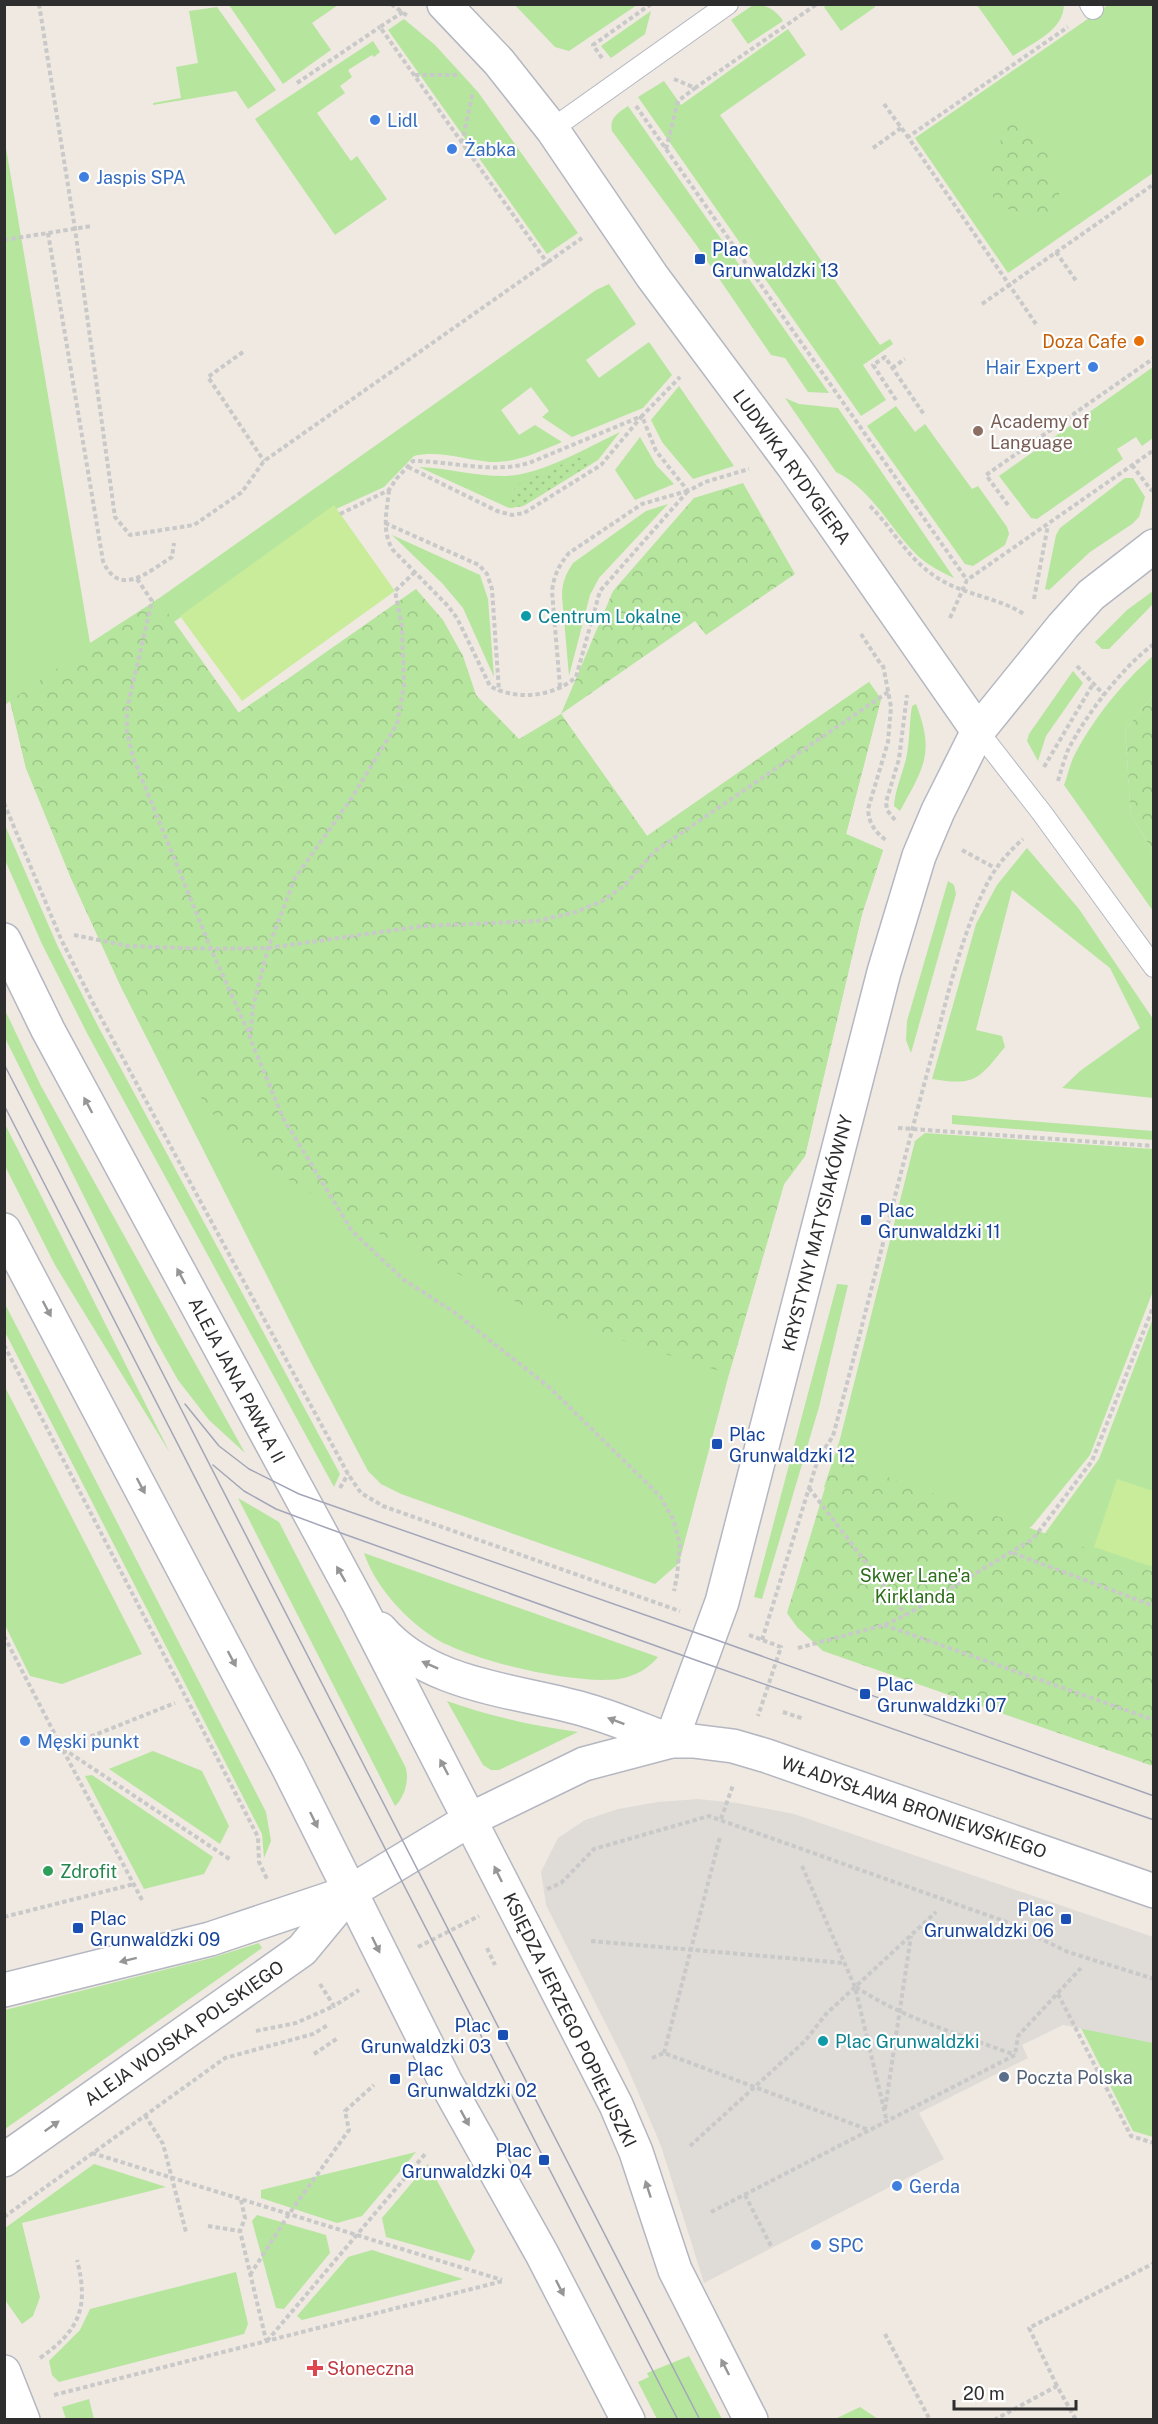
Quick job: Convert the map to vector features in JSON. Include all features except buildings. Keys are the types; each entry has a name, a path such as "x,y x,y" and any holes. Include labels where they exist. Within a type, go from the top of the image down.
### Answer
{"main road":[{"name":"LUDWIKA RYDYGIERA","path":"444,4 499,62 552,129 652,276 794,467 906,654 978,731"},
{"path":"978,731 1091,595 1154,546"},
{"name":"KRYSTYNY MATYSIAKÓWNY","path":"671,1741 722,1602 884,972 920,856 938,811 978,731"},
{"name":"ALEJA JANA PAWŁA II","path":"4,940 48,1030 359,1604 471,1819"},
{"path":"4,1230 288,1767 445,2081 542,2254 628,2420"},
{"name":"WŁADYSŁAWA BRONIEWSKIEGO","path":"359,1604 391,1641 409,1655 436,1668 509,1693 589,1711 671,1741"},
{"name":"WŁADYSŁAWA BRONIEWSKIEGO","path":"471,1819 584,1764 671,1741 703,1742 756,1752 1154,1890"},
{"name":"ALEJA WOJSKA POLSKIEGO","path":"4,1990 210,1940 350,1892 471,1819"},
{"name":"KSIĘDZA JERZEGO POPIEŁUSZKI","path":"471,1819 616,2104 636,2152 675,2270 751,2420"},
{"name":"ALEJA WOJSKA POLSKIEGO","path":"4,2160 302,1950 350,1892"},
{"path":"4,2372 23,2420"}],"lane":[{"path":"552,129 728,4"},
{"path":"978,731 1042,813 1154,967"}],"path":[{"path":"39,4 75,229 115,517 130,535 194,525 242,492 264,461 585,236"},
{"path":"666,150 678,100 817,4"},
{"path":"908,136 1091,7"},
{"path":"297,82 403,12"},
{"path":"380,27 548,264"},
{"path":"415,75 470,75"},
{"path":"670,78 695,88"},
{"path":"462,143 475,82"},
{"path":"629,97 967,580"},
{"path":"884,104 1036,324"},
{"path":"873,148 901,128"},
{"path":"982,304 1154,184"},
{"path":"4,240 92,226"},
{"path":"48,233 103,561 111,575 119,580 137,579 172,557 174,543"},
{"path":"1056,252 1077,282"},
{"path":"243,352 208,377 264,461"},
{"path":"896,400 873,365 885,357 925,416"},
{"path":"1008,505 986,475 1154,358"},
{"path":"892,368 905,359"},
{"path":"408,467 497,512 512,515 524,513 601,465 642,416 681,376"},
{"path":"642,416 516,467 501,468 413,461 396,478 389,490 385,523 387,539 457,618 490,686 499,692 522,695 546,693 560,688 576,677 600,591 688,491"},
{"path":"642,416 656,451 688,491"},
{"path":"950,618 967,580 1154,450"},
{"path":"1132,465 1151,490 1154,489"},
{"path":"560,688 552,591 554,577 569,553 642,504 688,491 705,482 750,469"},
{"path":"340,514 389,490"},
{"path":"864,500 902,547 935,576 962,590 1004,603 1030,618"},
{"path":"385,523 479,565 488,574 492,589 499,692"},
{"path":"1021,612 1036,597 1048,524"},
{"path":"250,1038 253,1007 268,948 295,878 351,799 397,723 404,686 402,627 395,591 415,572"},
{"path":"137,579 152,601 127,709 127,732 133,757 283,1118 352,1231 404,1280 454,1312 549,1387 660,1496 673,1519 680,1544 674,1591"},
{"path":"1056,787 1067,752 1104,695 1143,651 1154,644"},
{"path":"892,844 875,831 869,821 868,809 888,742 891,707 882,666 906,654 907,697 899,759 886,802 889,814 899,823"},
{"path":"1075,664 1104,695"},
{"path":"1040,776 1093,684"},
{"path":"74,935 128,946 211,949 268,948 423,926 537,921 576,912 602,902 625,885 655,851 888,692"},
{"path":"4,803 61,939 93,1004 348,1474 361,1493 383,1506 680,1611"},
{"path":"762,1640 818,1459 833,1436 912,1130 964,941 979,901 995,868 1004,855 1026,836"},
{"path":"958,849 995,868"},
{"path":"898,1128 1154,1146"},
{"path":"798,1648 884,1625 906,1615 1033,1539 1092,1461 1154,1305"},
{"path":"4,1345 258,1837 260,1862 264,1873"},
{"path":"809,1488 906,1615"},
{"path":"1013,1553 1154,1606"},
{"path":"884,1625 1154,1720"},
{"path":"744,1633 781,1647 759,1712"},
{"path":"4,1636 142,1899"},
{"path":"62,1748 175,1703"},
{"path":"783,1712 804,1719"},
{"path":"62,1748 231,1860"},
{"path":"721,1819 727,1802"},
{"path":"545,1889 561,1883 594,1849 709,1816 721,1819 740,1829 1004,1921 1068,1952 1154,1979"},
{"path":"664,2053 720,1837"},
{"path":"802,1866 855,1987 887,2122"},
{"path":"4,1917 134,1884"},
{"path":"426,1943 487,1912"},
{"path":"690,2146 805,2041 826,2014 936,1912"},
{"path":"885,2110 912,1935"},
{"path":"591,1941 845,1963"},
{"path":"487,1948 495,1965"},
{"path":"1015,2055 1018,2036 1081,1968"},
{"path":"315,1976 334,2006 360,1989"},
{"path":"855,1987 899,2012 1015,2055"},
{"path":"1058,1994 1131,2136 1154,2143"},
{"path":"4,2217 225,2058 313,2034 328,2025"},
{"path":"314,2054 338,2038"},
{"path":"652,2058 664,2053 870,2130"},
{"path":"711,2212 1015,2055"},
{"path":"250,2275 289,2214 349,2130 345,2111 374,2085"},
{"path":"145,2115 164,2144 186,2232"},
{"path":"54,2395 503,2281 92,2153"},
{"path":"266,2341 426,2153"},
{"path":"745,2195 771,2246"},
{"path":"240,2200 245,2218 240,2231 266,2341"},
{"path":"208,2226 240,2231"},
{"path":"36,2360 66,2335 82,2306 82,2281 77,2260"},
{"path":"1076,2420 1029,2328 1154,2263"},
{"path":"885,2334 930,2420"},
{"path":"994,2420 1058,2386"}],"green space":[{"path":"1064,4 1063,13 1053,29 1013,56 977,5"},
{"path":"229,5 338,5 312,23 331,50 283,84"},
{"path":"515,5 637,5 569,51 555,47"},
{"path":"753,5 771,8 783,21 748,44 731,20"},
{"path":"827,5 874,5 875,7 841,31 824,7"},
{"path":"1108,5 1153,5 1153,173 1008,273 915,138"},
{"path":"217,7 276,90 248,109 236,91 153,105 153,103 181,98 176,67 198,63 189,11"},
{"path":"651,11 645,34 611,58 601,46"},
{"path":"404,19 435,45 478,92 578,233 547,254 388,30"},
{"path":"788,29 806,55 720,115 880,345 890,339 893,344 863,365 886,400 861,416 638,97 664,81 681,105"},
{"path":"373,41 380,52 348,70 352,77 340,86 345,93 317,113 351,161 357,156 387,199 335,235 255,119"},
{"path":"628,106 829,393 808,392 785,358 771,355 697,246 612,131 613,119"},
{"path":"1018,119 1037,133 1047,147 1048,165 1059,190 1056,207 1051,214 1033,216 997,206 991,192 991,173 995,155 1005,129"},
{"path":"4,136 90,643 158,599 596,290 609,284 636,324 586,360 599,378 649,342 672,375 643,408 572,437 542,417 549,411 531,387 501,410 519,435 535,425 562,442 527,456 500,462 433,454 414,456 384,487 336,509 334,506 174,622 238,713 283,682 455,796 561,714 647,836 869,682 881,699 846,834 883,850 862,914 805,1156 784,1184 729,1374 679,1563 655,1584 401,1494 381,1484 368,1471 123,991 71,878 26,768 10,701 5,705"},
{"path":"1153,367 1153,438 1142,446 1136,437 1117,449 1123,459 1037,519 1031,518 999,476"},
{"path":"679,386 734,466 693,479 662,442 651,420"},
{"path":"785,398 799,404 838,408 954,578 918,556 871,499 836,472"},
{"path":"896,406 915,432 925,424 972,489 978,486 1007,527 1009,534 1005,545 973,566 965,564 867,426"},
{"path":"620,432 598,460 523,506 509,508 419,467 492,476 517,475 563,460"},
{"path":"640,437 656,465 674,484 635,500 615,470"},
{"path":"578,457 591,464 523,506 509,508 515,486"},
{"path":"1125,478 1133,478 1145,497 1139,517 1090,552 1049,590 1045,589 1056,535 1060,528"},
{"path":"743,483 795,574 706,635 695,621 561,714 613,591 694,498"},
{"path":"668,504 599,578 590,595 569,676 562,596 566,575 573,563 646,511"},
{"path":"334,505 395,591 242,701 180,616"},
{"path":"392,535 480,575 488,599 494,677 463,608 442,583"},
{"path":"416,589 443,620 463,656 476,695 519,739 561,714 647,836 869,682 881,699 846,834 883,850 862,914 805,1156 784,1184 729,1374 545,1316 393,1242 240,1151 123,991 71,878 26,768 10,701 158,599 239,713"},
{"path":"1153,591 1153,604 1109,649 1102,649 1095,642 1127,610"},
{"path":"1153,656 1153,695 1125,730 1131,815 1153,852 1153,911 1064,785 1073,758 1091,727 1120,689"},
{"path":"1073,671 1083,683 1046,736 1038,761 1027,741 1029,734"},
{"path":"1153,695 1153,852 1131,815 1125,730"},
{"path":"916,704 922,721 926,748 921,771 900,811 894,806 907,753 912,706"},
{"path":"4,823 58,947 99,1028 340,1474 334,1487 88,1035 42,944 5,860"},
{"path":"1027,848 1079,909 1153,1019 1153,1098 1062,1088 1080,1071 1140,1028 1110,968 1012,890 976,1030 1002,1036 1005,1047 988,1067 974,1078 958,1082 932,1079 976,924 997,885"},
{"path":"948,881 954,885 956,894 911,1053 906,1040 907,1021"},
{"path":"5,1010 41,1086 245,1453 209,1420 178,1380 155,1339 5,1038"},
{"path":"952,1115 1153,1131 1153,1140 952,1124"},
{"path":"5,1124 170,1453 55,1265 5,1166"},
{"path":"925,1133 1153,1149 1153,1291 1090,1455 1032,1526 954,1577 824,1487 840,1439 915,1141"},
{"path":"837,1284 848,1285 819,1407 762,1599 754,1597"},
{"path":"4,1302 266,1812 271,1841 264,1858 262,1834 5,1332"},
{"path":"1153,1318 1153,1597 1043,1536 1099,1459"},
{"path":"5,1387 142,1654 62,1684 30,1676 5,1625"},
{"name":"Skwer Lane'a Kirklanda","path":"834,1458 1153,1572 1153,1766 823,1651 797,1627 787,1613"},
{"path":"1117,1479 1153,1491 1153,1567 1094,1547"},
{"path":"238,1498 279,1522 405,1766 406,1787 395,1806"},
{"path":"364,1553 658,1657 641,1671 630,1676 600,1680 551,1675 471,1655 433,1637 401,1611 375,1577"},
{"path":"447,1701 511,1720 578,1732 499,1770 491,1770 483,1765"},
{"path":"153,1751 202,1771 229,1826 220,1844 109,1769"},
{"path":"92,1775 213,1857 204,1874 144,1889 85,1776"},
{"path":"259,1943 262,1948 5,2129 5,2010 211,1958"},
{"path":"1153,1998 1153,2137 1133,2131 1076,2018"},
{"path":"416,2152 362,2216 337,2223 261,2198 261,2190"},
{"path":"94,2164 166,2187 22,2223 40,2297 33,2316 22,2324 5,2300 5,2228"},
{"path":"428,2164 475,2251 470,2261 386,2237 382,2218"},
{"path":"257,2215 326,2235 330,2253 284,2309 276,2308 252,2221"},
{"path":"372,2250 463,2279 302,2320 297,2316 348,2257"},
{"path":"236,2272 248,2324 244,2334 59,2382 52,2375 49,2361 80,2330 90,2309"},
{"path":"689,2356 722,2419 657,2419 638,2382 649,2377 647,2373"},
{"path":"89,2399 94,2419 66,2419 62,2407"},
{"path":"860,2407 878,2419 835,2419"}],"shaded area":[{"name":"Plac Grunwaldzki","path":"698,1799 737,1803 794,1814 1153,1937 1153,2043 1063,2025 1022,2045 1028,2058 919,2113 944,2159 704,2283 661,2146 626,2064 546,1905 541,1872 558,1838 585,1820 618,1809 658,1802"}],"tram line":[{"path":"4,1064 700,2420"},
{"path":"4,1105 678,2420"},
{"path":"185,1404 219,1446 249,1469 299,1494 1154,1796"},
{"path":"213,1465 244,1491 276,1509 701,1662 1154,1820"}],"place":[{"name":"Lidl","path":"375,120"},
{"name":"Żabka","path":"452,149"},
{"name":"Jaspis SPA","path":"84,177"},
{"name":"Plac Grunwaldzki 13","path":"700,259"},
{"name":"Doza Cafe","path":"1139,341"},
{"name":"Hair Expert","path":"1093,367"},
{"name":"Academy of Language","path":"978,431"},
{"name":"Centrum Lokalne","path":"526,616"},
{"name":"Plac Grunwaldzki 11","path":"866,1220"},
{"name":"Plac Grunwaldzki 12","path":"717,1444"},
{"name":"Plac Grunwaldzki 07","path":"865,1694"},
{"name":"Męski punkt","path":"25,1741"},
{"name":"Zdrofit","path":"48,1871"},
{"name":"Plac Grunwaldzki 06","path":"1066,1919"},
{"name":"Plac Grunwaldzki 09","path":"78,1928"},
{"name":"Plac Grunwaldzki 03","path":"503,2035"},
{"name":"Plac Grunwaldzki","path":"823,2041"},
{"name":"Poczta Polska","path":"1004,2077"},
{"name":"Plac Grunwaldzki 02","path":"395,2079"},
{"name":"Plac Grunwaldzki 04","path":"544,2160"},
{"name":"Gerda","path":"897,2186"},
{"name":"SPC","path":"816,2245"},
{"name":"Słoneczna","path":"315,2368"}]}
